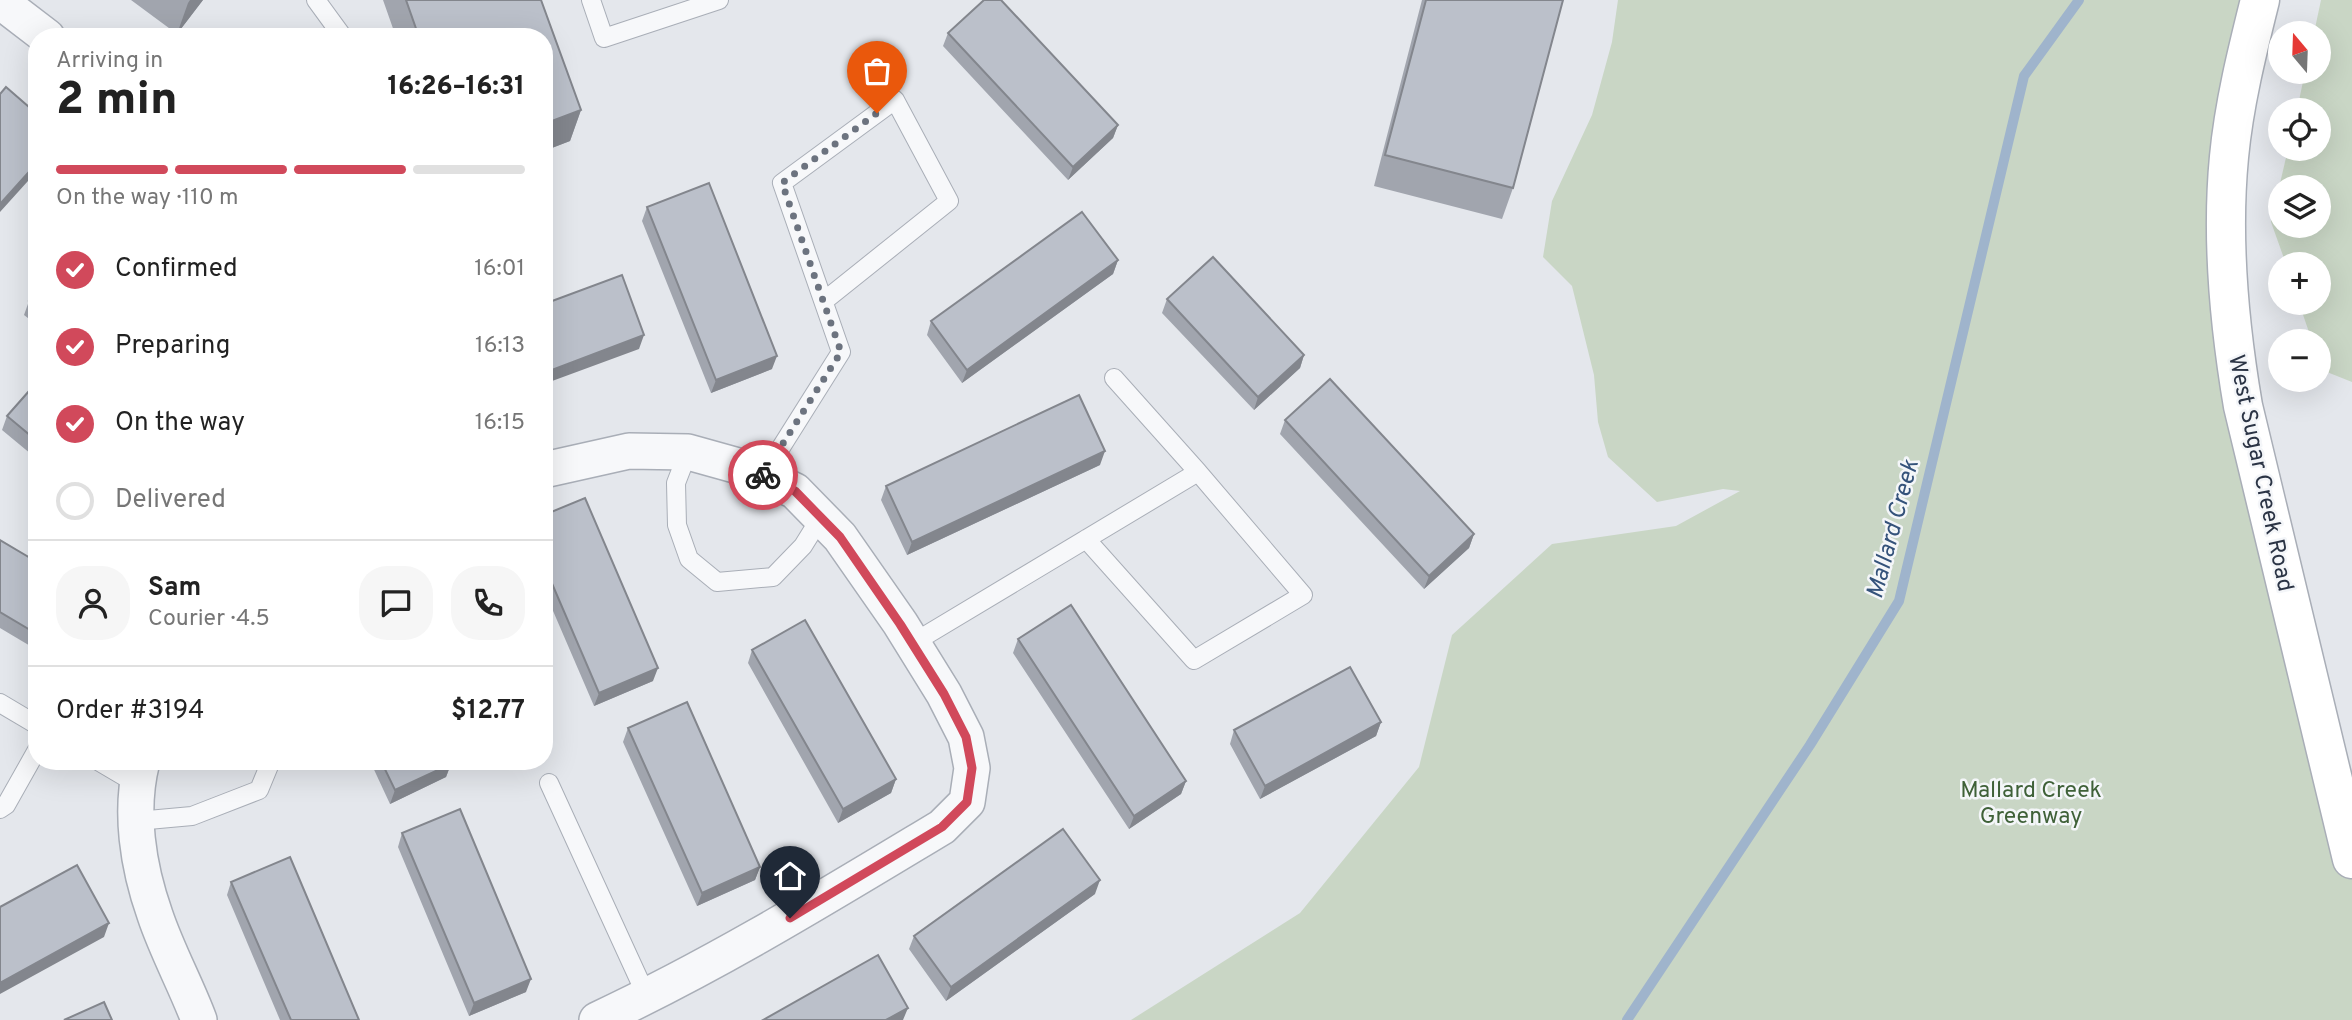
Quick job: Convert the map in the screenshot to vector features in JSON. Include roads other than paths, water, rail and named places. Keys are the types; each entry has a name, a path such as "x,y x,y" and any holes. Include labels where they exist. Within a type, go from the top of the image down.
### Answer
{"main road":[{"name":"West Sugar Creek Road","path":"2260,0 2241,77 2229,157 2225,256 2235,357 2243,406 2352,859"}],"street":[{"path":"0,1 35,28"},
{"path":"553,468 629,451 688,452 749,469 795,491 840,537 912,643 944,694 966,737 972,768 967,802 942,827 746,944 647,997 597,1020"},
{"path":"140,773 135,800 141,863 155,916 200,1020"}],"lane":[{"path":"316,0 336,28"},
{"path":"591,0 604,38 719,0"},
{"path":"763,475 841,352 782,183 895,100 949,201 824,301"},
{"path":"1086,539 1194,660 1303,595 1114,379"},
{"path":"688,452 676,483 677,524 690,559 717,582 773,577 803,546 821,517"},
{"path":"912,643 1198,472"},
{"path":"0,703 28,720"},
{"path":"0,809 6,805 28,766"},
{"path":"137,821 192,816 229,804 259,790 267,770"},
{"path":"549,783 647,997"}],"waterway":[{"name":"Mallard Creek","path":"1627,1020 1810,745 1899,601 2024,76 2079,0"}],"park label":[{"name":"Mallard Creek Greenway","path":"2031,802"}]}
